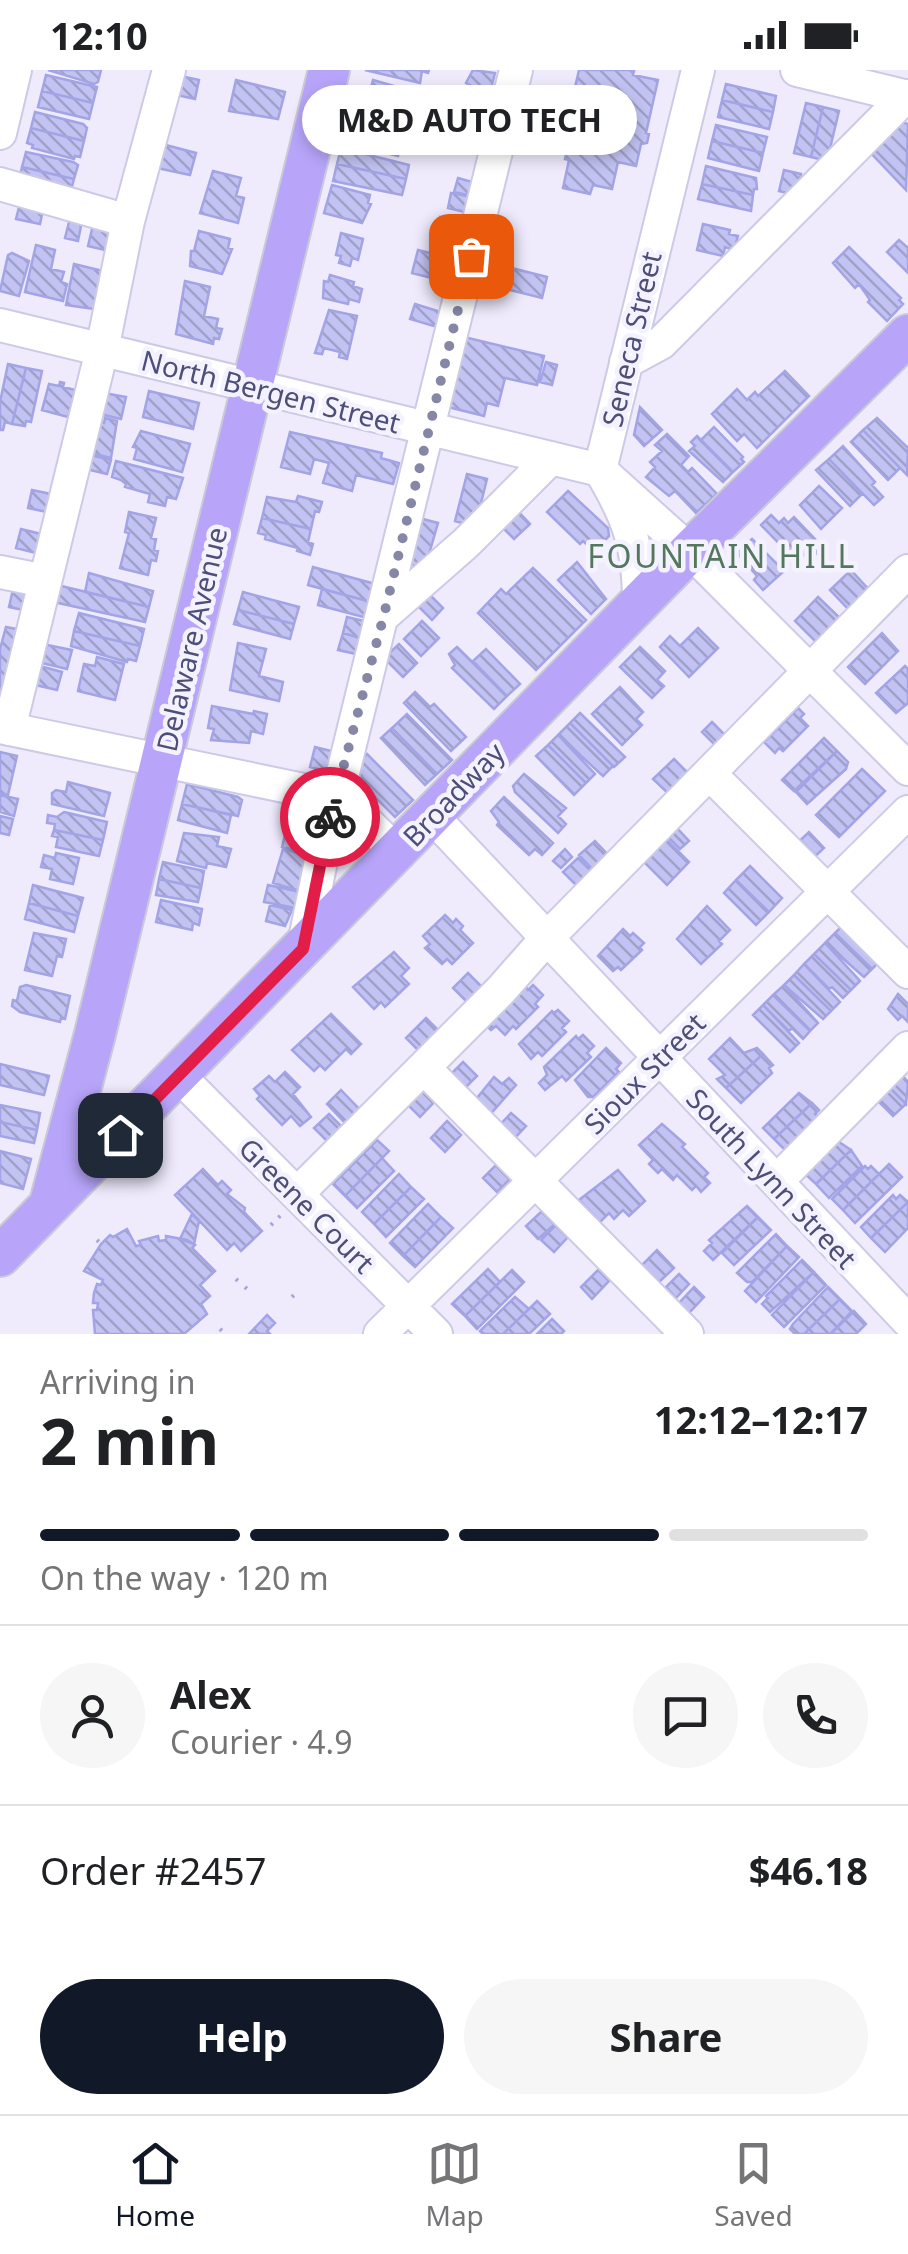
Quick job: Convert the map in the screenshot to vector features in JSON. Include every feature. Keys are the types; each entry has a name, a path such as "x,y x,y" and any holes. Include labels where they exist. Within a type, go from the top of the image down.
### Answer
{"main road":[{"name":"Delaware Avenue","path":"50,1206 329,70"},
{"name":"Broadway","path":"0,1256 690,551 908,335"}],"street":[{"path":"0,133 15,70"},
{"path":"169,70 128,220 102,350 45,582 4,728 337,797 396,852"},
{"path":"303,949 330,812 384,615 516,70"},
{"name":"Seneca Street","path":"600,470 698,70"},
{"path":"626,362 666,338 907,96 839,75 798,70"},
{"path":"0,184 128,220"},
{"name":"North Bergen Street","path":"0,324 600,470 690,551 908,769"},
{"path":"384,615 466,543 552,458"},
{"path":"600,470 634,536 640,565 639,603"},
{"path":"289,1205 908,571"},
{"path":"0,572 45,582"},
{"path":"710,774 908,972"},
{"name":"Sioux Street","path":"380,1334 908,812"},
{"name":"South Lynn Street","path":"432,816 659,1059 903,1306"},
{"path":"777,1181 908,1048"},
{"path":"424,1068 688,1334"},
{"name":"Greene Court","path":"179,1076 289,1205 436,1334"}],"path":[{"path":"271,1225 289,1205"},
{"path":"292,1297 298,1291"},
{"path":"220,1329 225,1334"}],"building":[{"path":"48,70 101,70 94,84"},
{"path":"365,70 429,70 422,71 420,83"},
{"path":"473,70 495,73 489,96 468,90 470,85 466,83"},
{"path":"579,70 629,70 634,71 633,75 658,80 647,143 641,144 636,166 618,162 612,189 593,185 590,194 563,188 569,160 565,159 567,150 561,148"},
{"path":"46,75 97,87 93,103 42,91"},
{"path":"176,75 199,80 195,99 172,94"},
{"path":"236,80 285,92 278,119 229,111"},
{"path":"373,80 405,89 398,115 366,106"},
{"path":"726,84 776,96 773,112 722,100"},
{"path":"42,91 93,103 89,119 38,107"},
{"path":"722,100 773,112 769,129 718,117"},
{"path":"806,103 823,107 811,157 794,153"},
{"path":"823,107 839,111 827,161 811,157"},
{"path":"352,109 407,124 403,139 347,126"},
{"path":"35,112 83,124 87,128 84,141 31,128"},
{"path":"897,121 908,124 906,190 867,149"},
{"path":"716,125 767,137 763,153 712,141"},
{"path":"347,126 403,139 398,156 343,142"},
{"path":"31,128 84,141 80,157 74,159 32,148 27,143"},
{"path":"712,141 763,153 759,171 708,158"},
{"path":"162,144 196,153 190,175 157,168"},
{"path":"341,148 409,165 406,179 337,164"},
{"path":"26,152 73,162 78,165 74,179 22,167"},
{"path":"337,164 406,179 402,195 333,181"},
{"path":"706,166 756,178 757,189 753,195 702,184"},
{"path":"22,167 74,179 70,194 18,183"},
{"path":"784,170 801,174 796,195 779,191"},
{"path":"213,171 241,178 236,196 244,198 238,223 200,213"},
{"path":"458,178 476,183 472,196 454,192"},
{"path":"702,184 753,195 751,211 698,199"},
{"path":"332,185 370,195 371,204 362,223 324,213"},
{"path":"451,193 472,197 469,213 448,208"},
{"path":"21,199 44,205 40,224 16,219"},
{"path":"440,217 463,223 456,251 433,245"},
{"path":"70,218 82,221 78,241 65,238"},
{"path":"703,224 730,230 729,234 738,236 734,250 725,247 723,256 697,250"},
{"path":"93,225 114,230 109,251 88,246"},
{"path":"199,231 230,239 228,248 232,249 222,274 190,266"},
{"path":"341,233 363,239 358,260 352,258 350,266 339,263 341,256 336,255"},
{"path":"899,240 908,248 908,273 887,252"},
{"path":"36,245 55,250 51,269 64,272 61,282 67,284 63,301 25,292"},
{"path":"849,247 901,298 903,304 887,321 868,302 859,284 855,288 833,263"},
{"path":"418,250 442,256 436,279 412,273"},
{"path":"12,253 29,261 19,296 0,291 8,255"},
{"path":"484,261 547,277 542,298 478,282"},
{"path":"74,264 103,271 101,310 66,305"},
{"path":"330,275 354,282 353,286 362,289 359,302 349,299 348,304 323,298 324,281 328,282"},
{"path":"185,281 210,287 204,316 218,319 216,328 222,329 213,344 176,334"},
{"path":"415,304 441,312 437,327 410,319"},
{"path":"329,310 357,316 347,359 339,357 340,352 324,348 322,354 315,353"},
{"path":"464,337 544,356 537,385 505,378 498,406 487,403 484,416 448,407"},
{"path":"546,362 557,365 552,385 540,382"},
{"path":"8,364 26,368 12,424 5,422 0,430 0,402"},
{"path":"26,368 42,371 31,422 26,421 25,426 12,424"},
{"path":"785,371 809,396 757,448 744,434 737,441 712,414 737,389 747,400 755,392 758,396"},
{"path":"60,382 75,390 68,417 42,410 49,384 59,386"},
{"path":"149,391 199,403 193,429 143,417"},
{"path":"104,393 126,397 121,419 100,414"},
{"path":"640,407 662,430 644,446 634,435"},
{"path":"105,418 117,421 111,458 87,452 94,421 104,423"},
{"path":"877,418 908,448 907,475 863,430"},
{"path":"714,427 743,457 744,462 733,472 701,440"},
{"path":"863,430 900,468 888,480 851,442"},
{"path":"141,431 190,444 182,472 134,459 137,448 133,447"},
{"path":"290,432 382,453 381,458 399,463 393,484 356,475 352,491 323,483 329,463 314,459 310,474 281,467"},
{"path":"667,434 689,456 681,465 688,472 692,468 717,494 696,513 675,491 669,496 646,477 655,467 650,462 662,451 655,445"},
{"path":"697,436 733,472 723,482 689,451"},
{"path":"843,446 883,497 874,505 829,459"},
{"path":"90,455 111,460 107,474 86,469"},
{"path":"829,459 862,494 850,506 816,470"},
{"path":"116,461 183,478 176,499 167,497 165,506 148,502 150,494 125,487 121,480 112,477"},
{"path":"467,474 487,479 477,519 470,525 455,521"},
{"path":"819,486 842,508 821,529 800,505"},
{"path":"32,490 51,494 47,512 28,508"},
{"path":"568,491 608,528 609,536 594,551 583,541 580,544 547,512"},
{"path":"298,496 322,502 319,512 315,511 311,529 262,518 267,497 296,502"},
{"path":"515,508 530,524 514,539 499,524"},
{"path":"129,512 156,518 151,538 156,539 154,550 158,551 148,575 120,568 129,533 125,532"},
{"path":"771,515 779,523 784,518 788,523 794,517 815,539 810,544 818,552 809,560 802,553 795,560 761,525"},
{"path":"262,518 311,529 310,555 265,539 266,535 258,533"},
{"path":"419,518 438,523 425,568 408,564"},
{"path":"21,529 41,534 36,553 16,548"},
{"path":"752,539 784,571 763,590 754,580 757,576 737,553"},
{"path":"577,562 606,599 591,614 558,580"},
{"path":"313,567 379,585 375,603 308,585"},
{"path":"533,568 586,620 536,670 478,613 501,589 506,594"},
{"path":"851,570 871,592 850,611 830,590"},
{"path":"89,573 153,591 149,607 85,592"},
{"path":"53,584 149,607 145,622 49,601"},
{"path":"14,585 33,590 28,611 9,607"},
{"path":"322,589 375,603 371,619 318,605"},
{"path":"243,592 299,607 294,624 238,610"},
{"path":"428,593 443,608 432,620 417,605"},
{"path":"818,597 843,621 820,646 795,621"},
{"path":"238,610 294,624 290,639 234,624"},
{"path":"79,613 144,629 140,646 74,631"},
{"path":"347,617 364,621 360,638 343,633"},
{"path":"422,621 439,638 421,656 404,639"},
{"path":"6,627 22,630 8,690 0,689 0,649"},
{"path":"698,628 718,648 689,677 660,647 670,636 680,646"},
{"path":"74,631 140,646 136,661 71,646"},
{"path":"343,633 360,638 356,654 338,650"},
{"path":"882,633 898,651 865,684 848,667"},
{"path":"238,643 266,649 259,676 283,682 279,701 230,690"},
{"path":"399,644 417,663 403,677 384,658"},
{"path":"47,645 72,650 67,669 42,663"},
{"path":"457,647 507,696 494,709 452,668 455,665 449,654"},
{"path":"640,647 665,671 657,680 664,686 652,698 620,667"},
{"path":"486,649 520,684 507,696 473,661"},
{"path":"97,657 124,664 115,700 78,691 84,664 95,666"},
{"path":"36,665 62,672 57,690 31,684"},
{"path":"905,666 908,703 896,713 876,693"},
{"path":"620,687 643,712 636,719 642,725 622,745 592,714"},
{"path":"415,692 430,707 434,704 466,737 451,751 404,703"},
{"path":"212,706 267,714 263,734 251,731 249,743 211,740 214,729 208,728"},
{"path":"798,708 804,714 800,718 808,726 783,751 779,748 775,753 764,742"},
{"path":"580,713 625,757 614,767 570,723"},
{"path":"407,714 452,760 437,774 392,728"},
{"path":"712,722 727,737 717,747 702,732"},
{"path":"570,723 613,766 603,776 558,735"},
{"path":"392,728 437,774 425,785 381,738"},
{"path":"558,735 595,774 586,783 548,745"},
{"path":"824,738 837,751 794,791 782,780"},
{"path":"548,745 586,783 574,795 536,756"},
{"path":"315,747 335,752 330,772 310,767"},
{"path":"837,751 848,762 846,769 807,804 796,792"},
{"path":"0,752 17,756 8,795 0,793"},
{"path":"367,754 413,800 395,817 358,780 362,776 356,770 358,763"},
{"path":"674,759 692,777 672,797 653,779"},
{"path":"862,769 885,791 839,837 816,815"},
{"path":"524,774 566,808 558,816 566,824 558,833 515,792 513,786"},
{"path":"68,782 110,793 104,816 52,804 52,793 66,792"},
{"path":"187,784 238,797 242,800 238,816 182,804"},
{"path":"0,795 18,799 14,816 0,812"},
{"path":"504,797 553,843 542,855 535,849 529,855 497,825 499,822 491,811"},
{"path":"182,804 231,815 227,833 178,820"},
{"path":"291,809 316,815 312,832 287,826"},
{"path":"64,812 107,822 103,840 54,830 55,824 47,823 48,815 57,817"},
{"path":"0,816 13,819 9,835 0,833"},
{"path":"287,827 317,834 312,854 282,847"},
{"path":"676,827 689,841 680,849 666,835"},
{"path":"54,830 103,840 99,856 56,847 58,837 52,836"},
{"path":"809,832 824,848 807,864 792,848"},
{"path":"184,833 219,837 217,846 231,849 226,867 207,863 206,868 177,861"},
{"path":"664,837 689,862 667,885 642,860"},
{"path":"595,841 612,859 596,873 579,855"},
{"path":"283,849 312,857 303,892 273,883"},
{"path":"565,849 572,857 561,868 553,861"},
{"path":"56,853 79,858 73,884 50,879 52,869 41,867 44,855 55,858"},
{"path":"578,858 594,873 579,888 563,872"},
{"path":"163,862 204,871 201,888 159,879"},
{"path":"750,866 782,898 769,912 736,880"},
{"path":"159,879 201,888 198,902 156,895"},
{"path":"736,880 769,912 756,925 724,893"},
{"path":"33,885 83,898 78,916 29,903"},
{"path":"268,885 300,892 296,908 264,902"},
{"path":"161,900 202,909 199,925 193,923 192,930 156,922"},
{"path":"29,903 78,916 74,932 25,919"},
{"path":"270,905 292,910 285,926 266,921"},
{"path":"707,906 730,930 701,964 677,939"},
{"path":"445,915 463,926 460,930 473,943 452,964 447,959 442,964 425,948 430,944 423,936"},
{"path":"847,921 884,957 872,969 835,933"},
{"path":"623,929 644,943 642,950 621,970 618,967 613,971 598,956"},
{"path":"34,933 66,939 52,976 25,970"},
{"path":"835,933 872,969 864,977 825,943"},
{"path":"825,943 860,981 851,990 814,954"},
{"path":"394,952 409,968 401,976 409,984 385,1007 381,1002 374,1009 353,987"},
{"path":"814,954 851,990 843,998 804,964"},
{"path":"804,964 840,1002 831,1011 794,975"},
{"path":"468,973 483,988 468,1003 453,988"},
{"path":"794,975 831,1011 823,1019 784,985"},
{"path":"26,985 70,996 65,1019 60,1022 20,1012 12,1006 20,987"},
{"path":"533,985 543,995 535,1004 538,1007 516,1029 513,1026 505,1035 496,1026 491,1030 483,1022 494,1018"},
{"path":"784,985 818,1023 810,1031 773,995"},
{"path":"898,994 908,1004 908,1022 902,1016 898,1020 888,1009"},
{"path":"773,995 810,1031 803,1039 763,1005"},
{"path":"763,1005 799,1043 790,1052 753,1015"},
{"path":"558,1010 569,1021 562,1028 566,1032 542,1056 538,1052 531,1059 519,1044 552,1011"},
{"path":"331,1014 361,1044 351,1054 346,1049 325,1070 320,1065 314,1071 292,1050"},
{"path":"426,1018 442,1034 422,1054 406,1038"},
{"path":"583,1035 594,1046 587,1053 591,1057 566,1081 562,1076 545,1090 539,1083 547,1075 544,1067 576,1036 578,1039"},
{"path":"730,1038 744,1053 757,1048 763,1054 726,1088 717,1079 725,1075 709,1059"},
{"path":"606,1048 621,1063 616,1069 619,1072 593,1097 588,1097 575,1080"},
{"path":"763,1054 773,1065 769,1068 772,1073 741,1103 726,1088"},
{"path":"463,1062 477,1076 462,1091 448,1077"},
{"path":"0,1064 49,1076 44,1095 0,1085"},
{"path":"285,1072 300,1087 293,1094 311,1117 300,1126 291,1116 282,1125 257,1099 260,1096 254,1089 269,1076 275,1082"},
{"path":"902,1075 908,1082 906,1104 889,1087"},
{"path":"494,1077 502,1084 509,1078 516,1085 488,1117 473,1103"},
{"path":"423,1084 438,1098 420,1117 405,1102"},
{"path":"889,1087 906,1104 893,1116 876,1099"},
{"path":"341,1090 362,1112 347,1125 327,1104"},
{"path":"799,1093 812,1103 774,1139 763,1128"},
{"path":"812,1103 821,1120 788,1153 774,1139"},
{"path":"0,1105 40,1113 37,1130 0,1122"},
{"path":"511,1113 526,1126 512,1141 497,1128"},
{"path":"329,1114 346,1131 331,1145 314,1128"},
{"path":"447,1121 461,1135 445,1152 431,1138"},
{"path":"0,1122 37,1130 34,1143 0,1136"},
{"path":"662,1124 685,1144 682,1147 708,1173 704,1177 710,1183 701,1192 696,1186 692,1190 677,1175 673,1180 662,1169 658,1173 649,1164 653,1160 639,1145"},
{"path":"377,1140 389,1151 345,1196 333,1184"},
{"path":"836,1140 851,1150 816,1184 804,1173"},
{"path":"851,1150 862,1166 829,1198 816,1184"},
{"path":"0,1151 31,1159 23,1189 0,1183"},
{"path":"382,1158 394,1171 357,1208 345,1196"},
{"path":"498,1163 512,1177 497,1192 483,1178"},
{"path":"889,1164 902,1177 855,1223 843,1210"},
{"path":"865,1166 879,1174 843,1210 832,1199"},
{"path":"203,1169 218,1185 222,1181 231,1190 227,1194 245,1208 244,1212 262,1231 241,1251 234,1243 227,1250 175,1195"},
{"path":"618,1170 645,1201 629,1216 623,1210 614,1219 609,1213 600,1222 579,1200"},
{"path":"399,1174 411,1187 374,1224 362,1212"},
{"path":"411,1187 424,1199 386,1237 374,1224"},
{"path":"893,1195 908,1202 871,1238 861,1227"},
{"path":"908,1202 908,1228 885,1252 871,1238"},
{"path":"428,1204 441,1217 403,1256 390,1243"},
{"path":"747,1206 758,1217 713,1260 704,1251 712,1243 709,1240"},
{"path":"542,1211 555,1224 538,1239 526,1226"},
{"path":"192,1214 199,1221 194,1244 180,1239"},
{"path":"441,1217 453,1228 415,1267 403,1256"},
{"path":"758,1217 771,1230 734,1265 722,1253"},
{"path":"556,1225 568,1237 554,1252 541,1240"},
{"path":"127,1229 136,1246 141,1245 139,1241 158,1236 159,1241 166,1240 166,1236 187,1240 215,1271 200,1285 210,1296 201,1304 207,1314 184,1334 95,1334 93,1310 97,1310 98,1303 93,1303 94,1293 103,1280 84,1271 110,1235"},
{"path":"776,1234 787,1246 752,1282 747,1282 737,1273"},
{"path":"787,1246 799,1257 756,1302 745,1291"},
{"path":"657,1250 674,1268 659,1282 642,1265"},
{"path":"802,1260 814,1272 770,1312 762,1304 766,1296"},
{"path":"488,1269 500,1282 465,1316 452,1304"},
{"path":"512,1270 524,1282 477,1329 465,1316"},
{"path":"598,1270 609,1281 592,1299 581,1287"},
{"path":"814,1272 826,1285 784,1327 772,1315"},
{"path":"679,1274 689,1284 676,1298 666,1287"},
{"path":"694,1287 704,1297 689,1313 679,1303"},
{"path":"828,1287 840,1299 804,1334 795,1334 790,1329 793,1324"},
{"path":"515,1297 529,1309 503,1334 483,1334 480,1331"},
{"path":"840,1299 852,1311 830,1334 804,1334"},
{"path":"537,1301 550,1314 529,1334 503,1334"},
{"path":"854,1311 866,1324 856,1334 831,1334"},
{"path":"267,1315 275,1323 267,1331 270,1334 249,1334"},
{"path":"552,1319 564,1331 561,1334 537,1334"}],"way so far":[{"path":"330,817 384,615 471,256"}],"place":[{"name":"M&D AUTO TECH","path":"471,256"}],"district":[{"name":"FOUNTAIN HILL","path":"722,555"}],"route":[{"path":"120,1135 303,949 330,817"}]}
